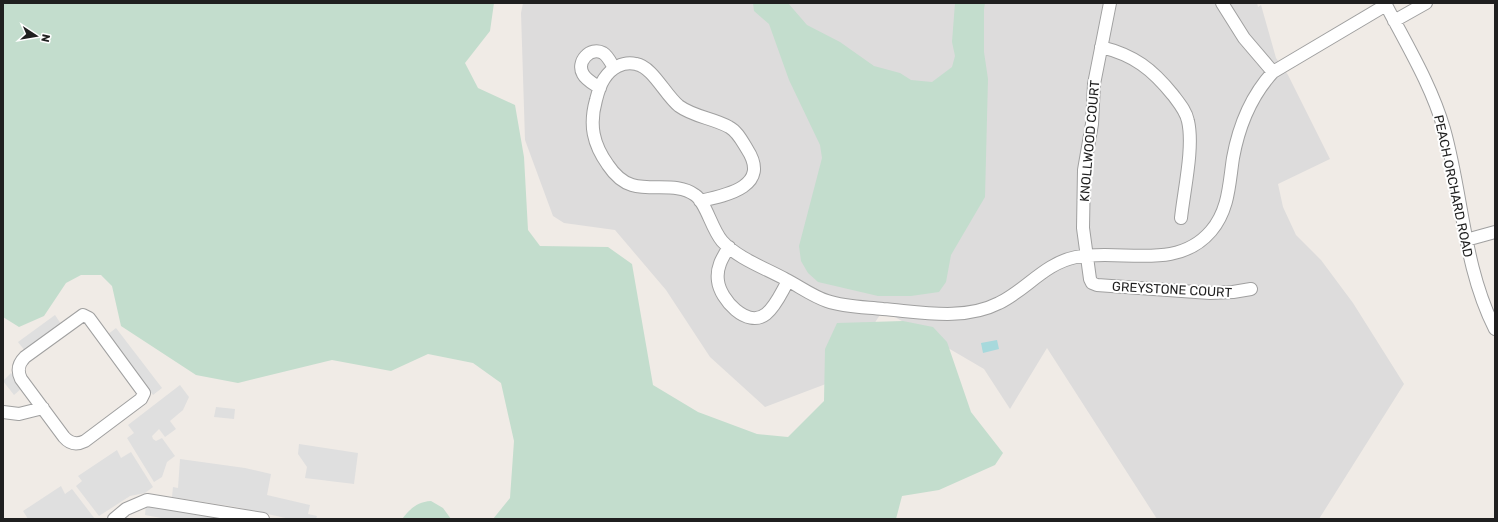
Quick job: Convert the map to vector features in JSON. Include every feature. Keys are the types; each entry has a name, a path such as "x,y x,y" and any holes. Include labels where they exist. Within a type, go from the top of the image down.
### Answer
{"street":[{"name":"KNOLLWOOD COURT","path":"1092,283 1090,279 1087,255 1083,211 1084,170 1092,124 1094,84 1110,3"},
{"path":"1222,3 1244,38 1274,72"},
{"path":"1394,21 1426,3"},
{"path":"700,201 736,191 750,179 754,171 755,164 744,143 729,127 697,115 677,105 643,66 626,63 614,68 605,77 600,88 592,114 592,132 597,148 614,172 630,184 642,187 680,188 693,193 700,201 712,227 728,247 820,299 839,304 930,313 956,313 982,310 995,305 1055,265 1067,259 1087,255 1171,254 1190,248 1206,236 1219,220 1226,204 1234,157 1244,119 1255,96 1274,72 1386,4"},
{"name":"PEACH ORCHARD ROAD","path":"1386,4 1427,84 1440,116 1448,147 1466,240 1479,292 1495,329"},
{"path":"1101,47 1128,56 1143,64 1165,85 1184,110 1188,120 1189,140 1181,218"},
{"path":"600,88 583,74 581,66 585,57 592,52 600,52 606,56 614,68"},
{"path":"1466,240 1495,232"},
{"path":"728,247 720,262 718,282 728,302 743,314 755,318 766,314 774,305 788,281"},
{"name":"GREYSTONE COURT","path":"1092,283 1097,285 1210,293 1233,292 1251,288"},
{"path":"87,316 142,390 143,397 85,441 77,444 66,440 43,408 20,376 19,364 25,357 79,317 87,316"},
{"path":"3,412 17,414 43,408"},
{"path":"114,519 138,502 149,500 263,519"}],"shaded area":[{"path":"523,3 1257,3 1258,7 1261,5 1276,58 1288,75 1330,159 1278,184 1283,207 1296,235 1321,260 1353,303 1404,384 1319,519 1157,519 1047,348 1010,409 984,369 883,310 839,379 765,407 710,357 666,290 615,230 564,223 553,216 525,140 521,13"},
{"path":"55,315 61,324 25,351 18,342"},
{"path":"116,328 162,388 153,395 107,335"},
{"path":"11,373 22,388 14,395 3,381"},
{"path":"180,385 189,397 183,410 170,421 176,429 165,437 159,429 152,436 156,441 162,438 175,456 167,462 162,477 154,482 127,438 134,433 128,425"},
{"path":"216,407 235,409 234,419 214,417"},
{"path":"299,444 358,453 354,484 305,478 307,467 298,454"},
{"path":"117,450 121,458 131,452 153,487 145,493 130,496 99,516 76,486 82,481 78,476"},
{"path":"180,459 245,468 271,474 267,495 310,505 308,514 317,516 316,519 290,519 236,507 172,497 173,487 178,488"},
{"path":"61,486 65,494 72,489 95,519 28,519 23,511"},
{"path":"146,505 232,519 167,519 145,515"}],"green space":[{"path":"3,3 494,3 490,31 465,63 478,88 515,105 524,157 528,230 540,246 608,247 632,264 653,385 698,412 757,434 788,437 824,401 825,349 837,323 903,321 933,327 947,342 971,412 1003,453 995,465 939,490 902,496 896,519 493,519 510,498 514,441 501,383 473,363 428,354 391,371 332,360 238,383 196,375 121,326 112,286 101,275 81,275 66,283 44,316 19,327 3,317"},
{"path":"753,3 788,3 807,25 840,42 874,66 900,73 911,80 932,82 952,67 955,56 952,42 955,3 985,3 984,52 988,79 985,197 951,255 946,282 939,292 911,296 878,296 818,282 808,273 801,261 799,246 822,158 820,145 789,80 769,24 754,11"},
{"path":"431,501 443,508 451,519 402,519 415,506"}],"water":[{"path":"997,340 999,349 983,353 981,343"}]}
